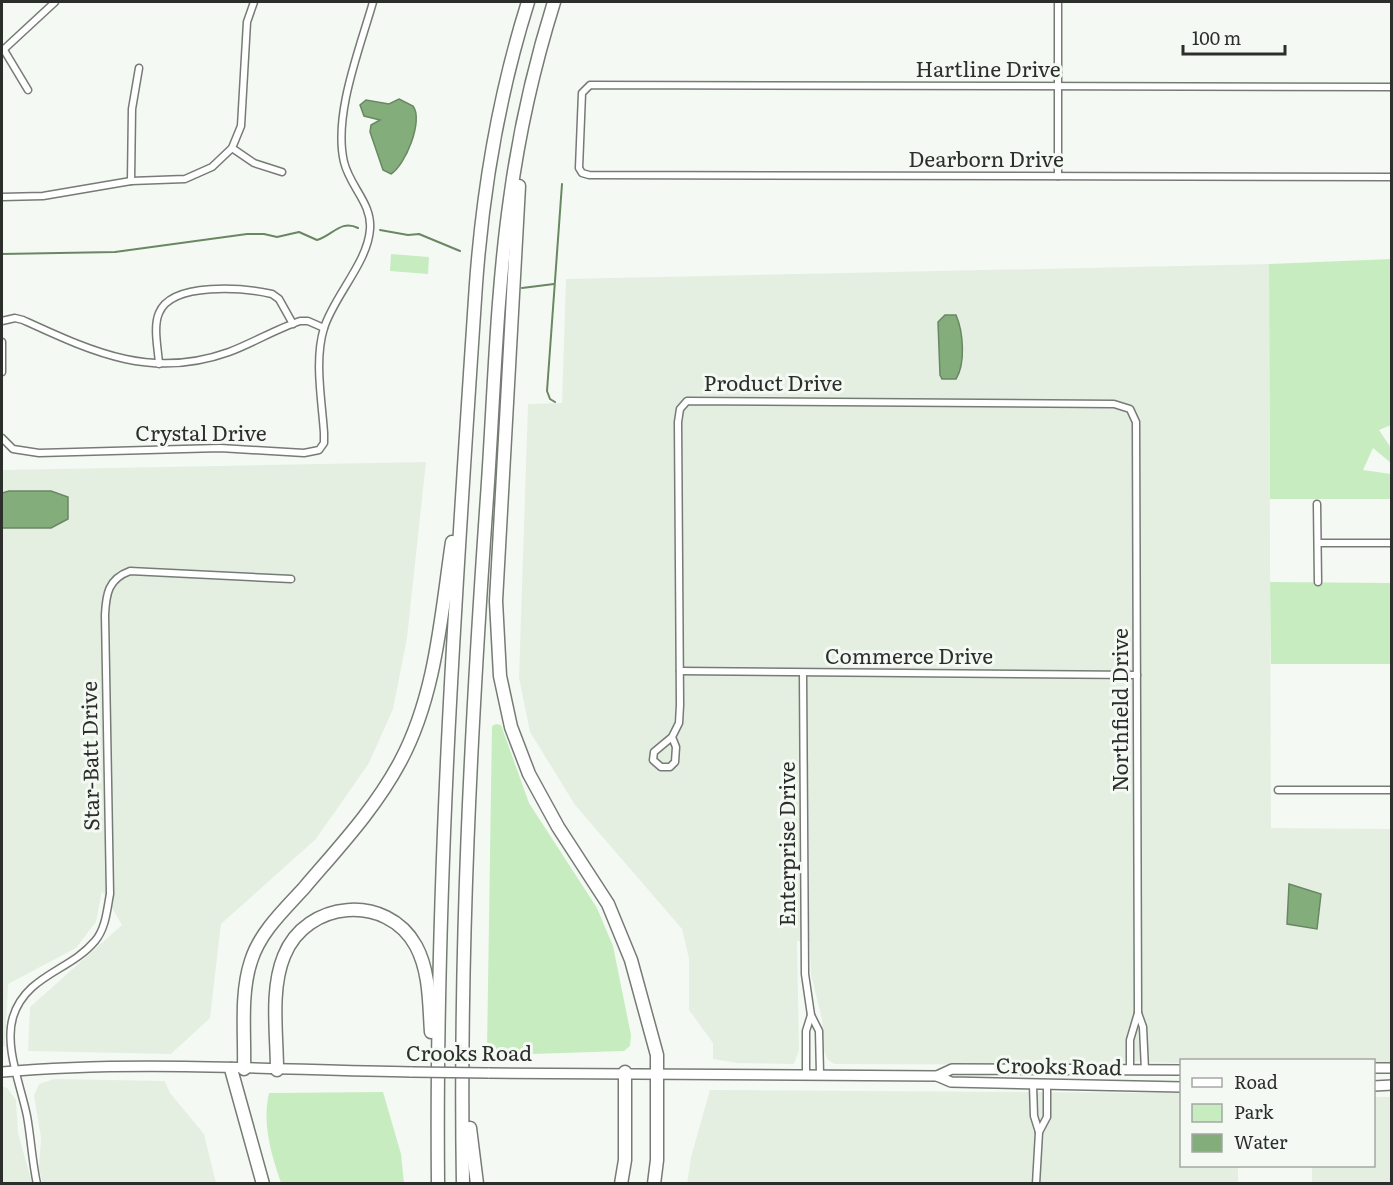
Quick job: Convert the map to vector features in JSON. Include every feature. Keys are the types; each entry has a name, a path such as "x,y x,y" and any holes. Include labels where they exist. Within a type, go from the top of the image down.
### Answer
{"highway":[{"path":"438,1184 437,1102 443,798 465,455 485,196 499,114 528,2"},
{"path":"463,1184 468,822 479,602 503,255 509,202 524,116 554,2"},
{"path":"524,116 513,266 497,573 495,625 500,676 511,727 529,774 558,827 608,904 622,932 657,1055 657,1160 654,1184"},
{"path":"244,1069 246,985 254,951 272,924 375,803 401,761 418,722 435,658 465,455"},
{"path":"277,1070 277,982 281,962 289,945 301,930 324,915 341,910 370,911 387,918 404,931 416,945 423,961 437,1102"},
{"path":"463,1054 477,1184"},
{"path":"231,1069 263,1184"},
{"path":"621,1184 625,1160 625,1072"}],"main road":[{"name":"Crooks Road","path":"2,1072 72,1068 820,1074 937,1076 951,1082 1033,1085 1180,1087"},
{"path":"1375,1068 1392,1068"},
{"name":"Crooks Road","path":"937,1076 952,1069 1180,1070"},
{"path":"1033,1085 1036,1076 1050,1070"},
{"path":"1129,1086 1142,1080 1145,1070"},
{"path":"1375,1086 1392,1085"}],"street":[{"path":"28,90 3,51 56,2"},
{"path":"2,197 43,196 131,181 173,180 199,175 212,167 232,148 241,126 247,22 254,2"},
{"path":"2,328 2,322 15,318 90,351 134,362 159,363 195,361 228,352 292,324 308,321 324,328 370,235 370,217 346,171 342,135 353,73 373,2"},
{"path":"1058,2 1058,176"},
{"path":"131,181 130,134 139,68"},
{"name":"Hartline Drive","path":"582,173 579,168 582,93 590,85 1392,87"},
{"path":"232,148 254,163 282,171"},
{"name":"Dearborn Drive","path":"582,173 589,176 1392,177"},
{"path":"159,363 159,314 165,305 178,296 211,288 266,293 279,299 292,324"},
{"name":"Crystal Drive","path":"2,438 13,449 24,452 257,448 312,453 319,450 324,443 321,364 324,328"},
{"path":"2,342 2,372"},
{"name":"Product Drive","path":"680,671 678,422 680,409 687,401 1106,404 1130,409"},
{"name":"Northfield Drive","path":"1130,409 1136,422 1138,1012 1130,1040 1130,1070"},
{"path":"1317,504 1318,582"},
{"path":"1318,543 1392,543"},
{"name":"Star-Batt Drive","path":"37,1184 11,1034 15,1011 33,984 81,954 96,940 103,928 110,873 105,615 106,598 112,581 119,575 130,571 291,579"},
{"path":"672,737 677,754 675,762 670,767 661,767 653,760 654,752 672,737 679,723 680,671"},
{"name":"Commerce Drive","path":"680,671 1137,675"},
{"name":"Enterprise Drive","path":"803,673 804,950 811,1015 819,1031 820,1074"},
{"path":"1278,790 1392,790"},
{"name":"Northfield Drive","path":"1138,1012 1143,1027 1145,1070"},
{"name":"Enterprise Drive","path":"806,1074 806,1031 811,1015"},
{"path":"1033,1085 1034,1116 1039,1131 1036,1184"},
{"path":"1039,1131 1047,1117 1047,1085"}],"shaded area":[{"path":"1269,264 1271,828 1391,829 1391,1063 1375,1063 1375,1059 1180,1059 1180,1063 1116,1061 1088,1065 834,1064 828,1060 824,1052 822,1019 811,975 810,942 797,941 799,1050 794,1064 737,1063 713,1059 713,1043 689,1010 689,959 682,929 575,805 530,732 519,678 528,404 562,403 566,279"},
{"path":"426,462 407,638 393,709 369,763 316,839 221,924 210,1018 171,1054 28,1051 30,1007 122,925 102,891 96,922 76,948 8,984 5,1046 2,1047 2,470"},
{"path":"54,1079 165,1081 170,1093 204,1134 216,1183 42,1183 39,1168 41,1138 34,1096 39,1084"},
{"path":"2,1086 7,1088 16,1100 18,1133 32,1183 2,1183"},
{"path":"710,1090 1180,1093 1180,1167 1238,1167 1238,1184 687,1184 691,1157"},
{"path":"1375,1097 1391,1097 1391,1183 1312,1183 1312,1167 1375,1167"}],"green space":[{"path":"391,254 429,257 428,274 390,271"},
{"path":"1391,259 1391,425 1379,430 1391,448 1391,463 1373,448 1363,470 1391,474 1391,499 1270,499 1269,264"},
{"path":"1270,582 1391,583 1391,664 1271,664"},
{"path":"501,725 529,803 597,908 613,946 631,1035 630,1046 624,1051 503,1055 487,1049 492,726"},
{"path":"383,1092 401,1154 404,1183 281,1183 267,1127 269,1093"}],"water":[{"path":"399,99 413,106 416,113 415,132 402,162 391,174 383,170 370,132 371,125 380,120 364,116 360,105 366,100 389,104"},
{"path":"945,315 956,315 960,330 962,356 956,379 942,379 940,375 938,322"},
{"path":"51,491 68,497 68,519 51,528 2,528 2,493"},
{"path":"1289,884 1321,894 1317,929 1287,924"}],"waterway":[{"path":"555,402 550,399 547,391 562,184"},
{"path":"2,254 115,252 247,234 277,237 299,232 317,240 342,227 358,228"},
{"path":"380,230 408,235 419,234 460,251"},
{"path":"522,288 554,284"}]}
